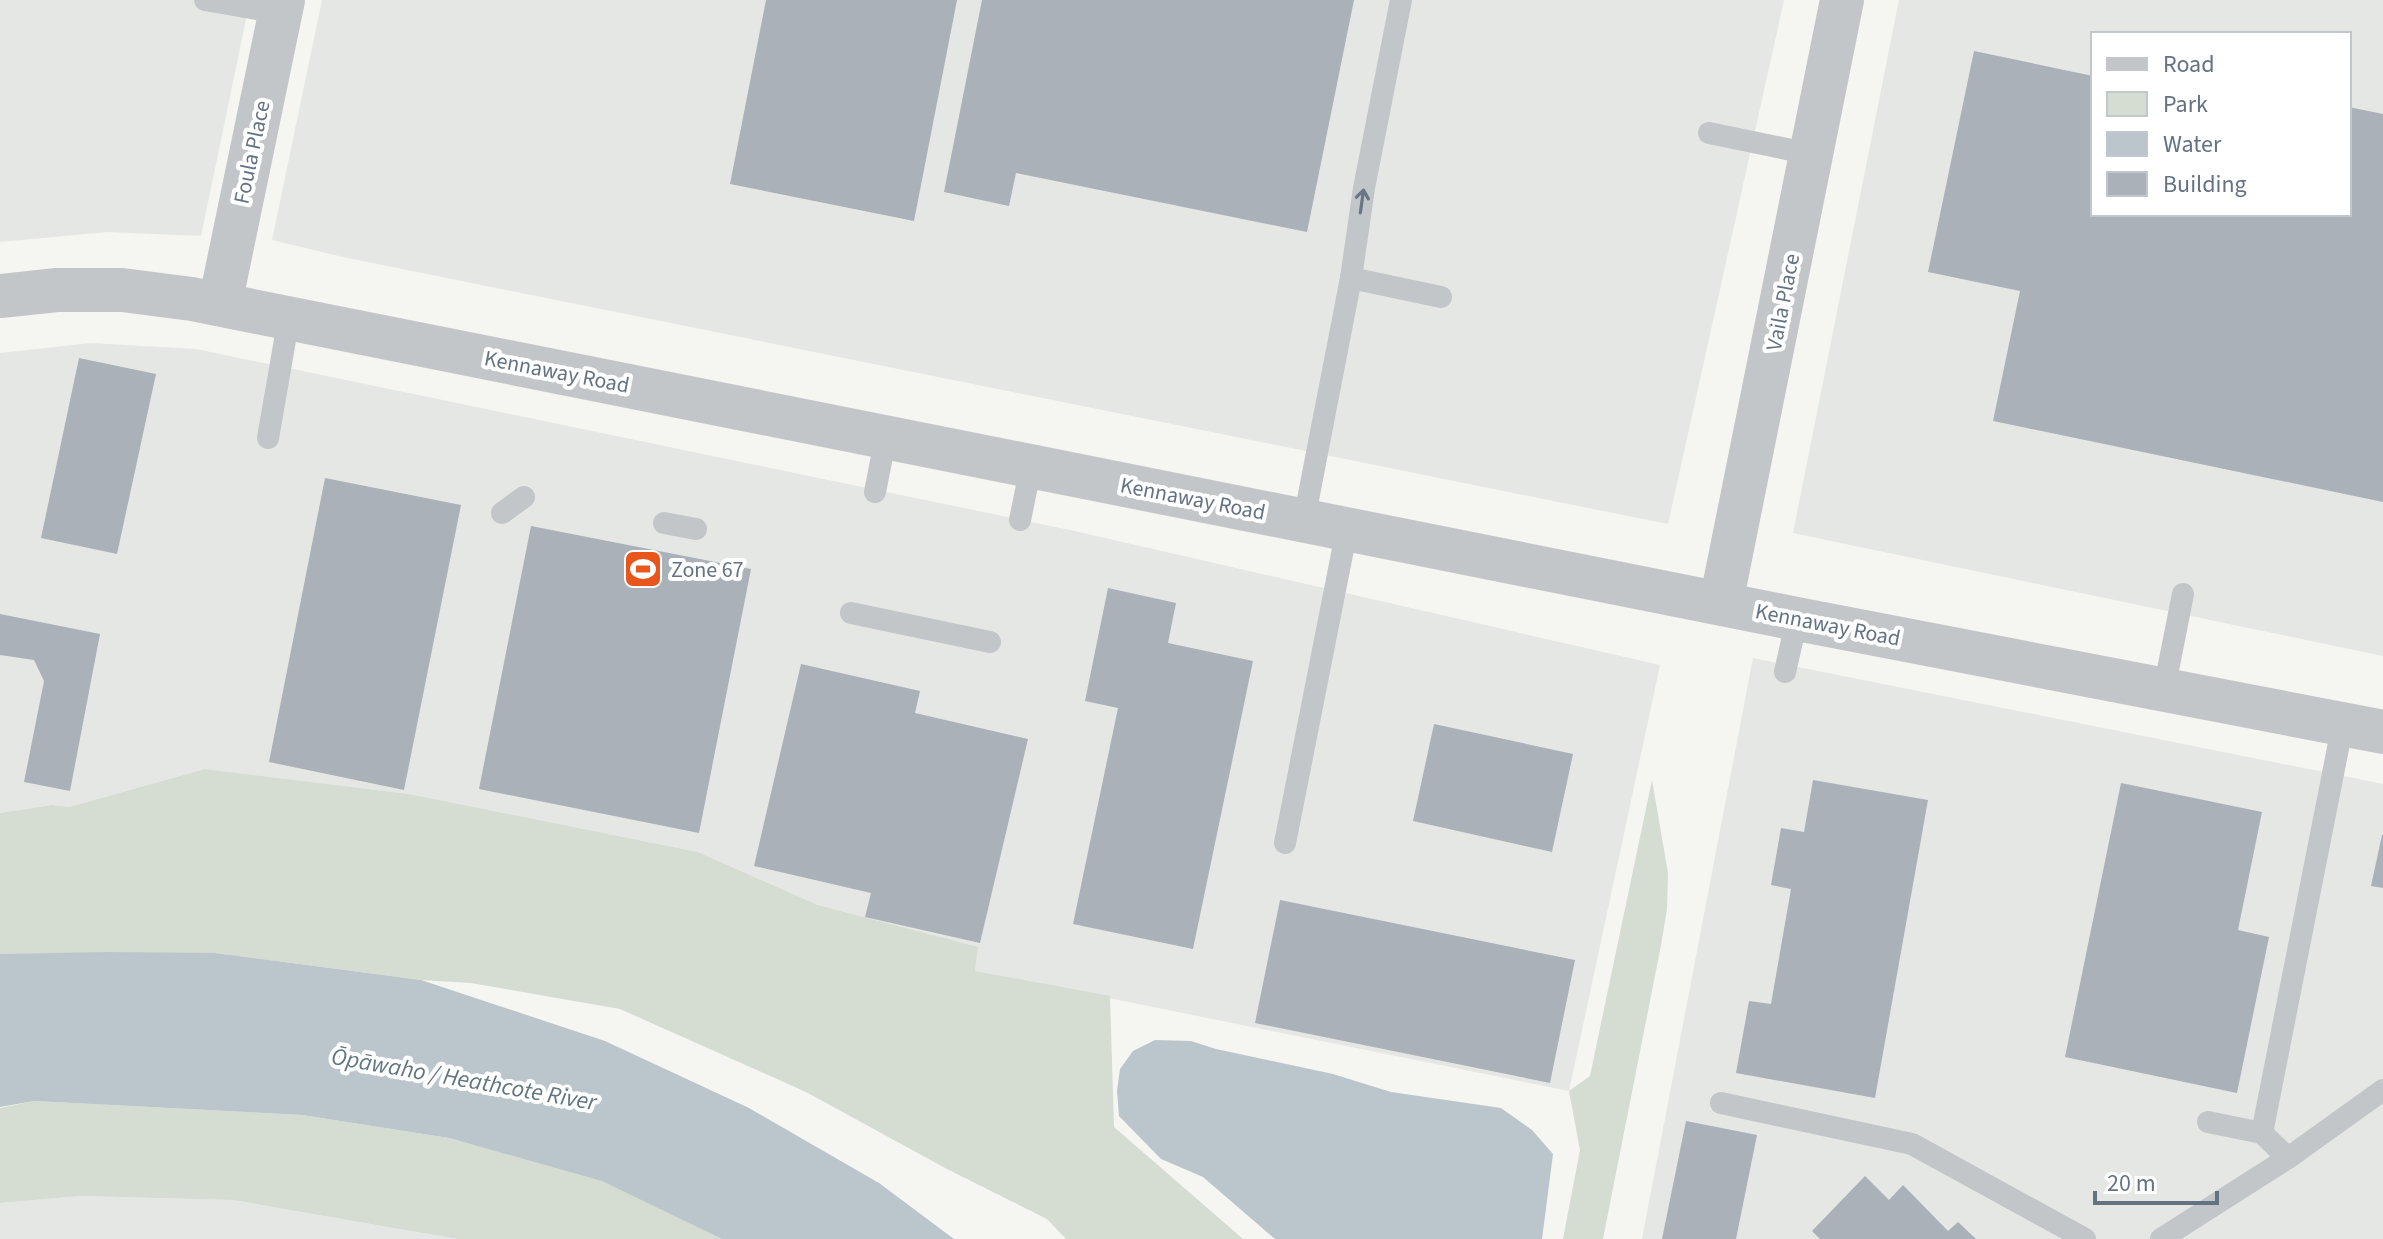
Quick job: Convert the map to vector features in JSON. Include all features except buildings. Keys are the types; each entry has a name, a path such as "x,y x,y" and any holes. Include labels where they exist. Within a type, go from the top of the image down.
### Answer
{"street":[{"name":"Vaila Place","path":"1721,603 1842,0"},
{"name":"Foula Place","path":"220,304 281,7"},
{"name":"Kennaway Road","path":"0,296 57,290 122,290 220,304 1797,619 2363,728"}],"lane":[{"path":"205,0 281,7"},
{"path":"1304,520 1401,0"},
{"path":"1709,133 1811,154"},
{"path":"1351,278 1441,297"},
{"path":"268,438 289,317"},
{"path":"875,492 886,436"},
{"path":"1020,520 1031,466"},
{"path":"502,513 524,497"},
{"path":"664,523 696,529"},
{"path":"1285,843 1347,529"},
{"path":"2164,690 2183,594"},
{"path":"851,613 990,642"},
{"path":"1785,672 1797,619"},
{"path":"2262,1133 2363,728"},
{"path":"2161,1239 2380,1098"},
{"path":"1721,1103 1912,1144 2085,1239"},
{"path":"2208,1122 2262,1133 2288,1158"}],"shaded area":[{"path":"0,0 250,0 201,236 107,232 0,242"},
{"path":"322,0 1784,0 1668,524 343,257 272,240"},
{"path":"1899,0 2383,0 2383,656 1793,533"},
{"path":"91,343 196,349 1070,530 1660,665 1569,1091 975,971 977,947 818,905 698,852 409,794 205,769 69,807 52,805 0,813 0,353"},
{"path":"1753,658 2383,784 2383,1239 1642,1239"},
{"path":"80,1196 233,1200 457,1239 0,1239 0,1203"}],"green space":[{"path":"205,769 409,794 698,852 818,905 978,947 975,971 1110,996 1114,1127 1243,1239 1066,1239 1047,1219 806,1092 620,1009 471,983 421,980 215,953 0,955 0,813 52,805 69,807"},
{"path":"1652,780 1668,873 1667,909 1661,945 1603,1239 1563,1239 1580,1150 1569,1091 1590,1076"},
{"path":"34,1101 302,1115 449,1138 602,1180 722,1239 457,1239 233,1200 80,1196 0,1203 0,1108"}],"water":[{"name":"Ōpāwaho / Heathcote River","path":"215,953 421,980 605,1041 749,1108 879,1183 954,1239 722,1239 602,1181 449,1138 302,1115 34,1101 0,1107 0,954"},
{"path":"1155,1040 1191,1041 1333,1074 1391,1092 1501,1108 1532,1130 1553,1154 1542,1239 1275,1239 1203,1177 1161,1159 1119,1116 1117,1091 1120,1069 1133,1051"}],"place":[{"name":"Zone 67","path":"643,569"}]}
